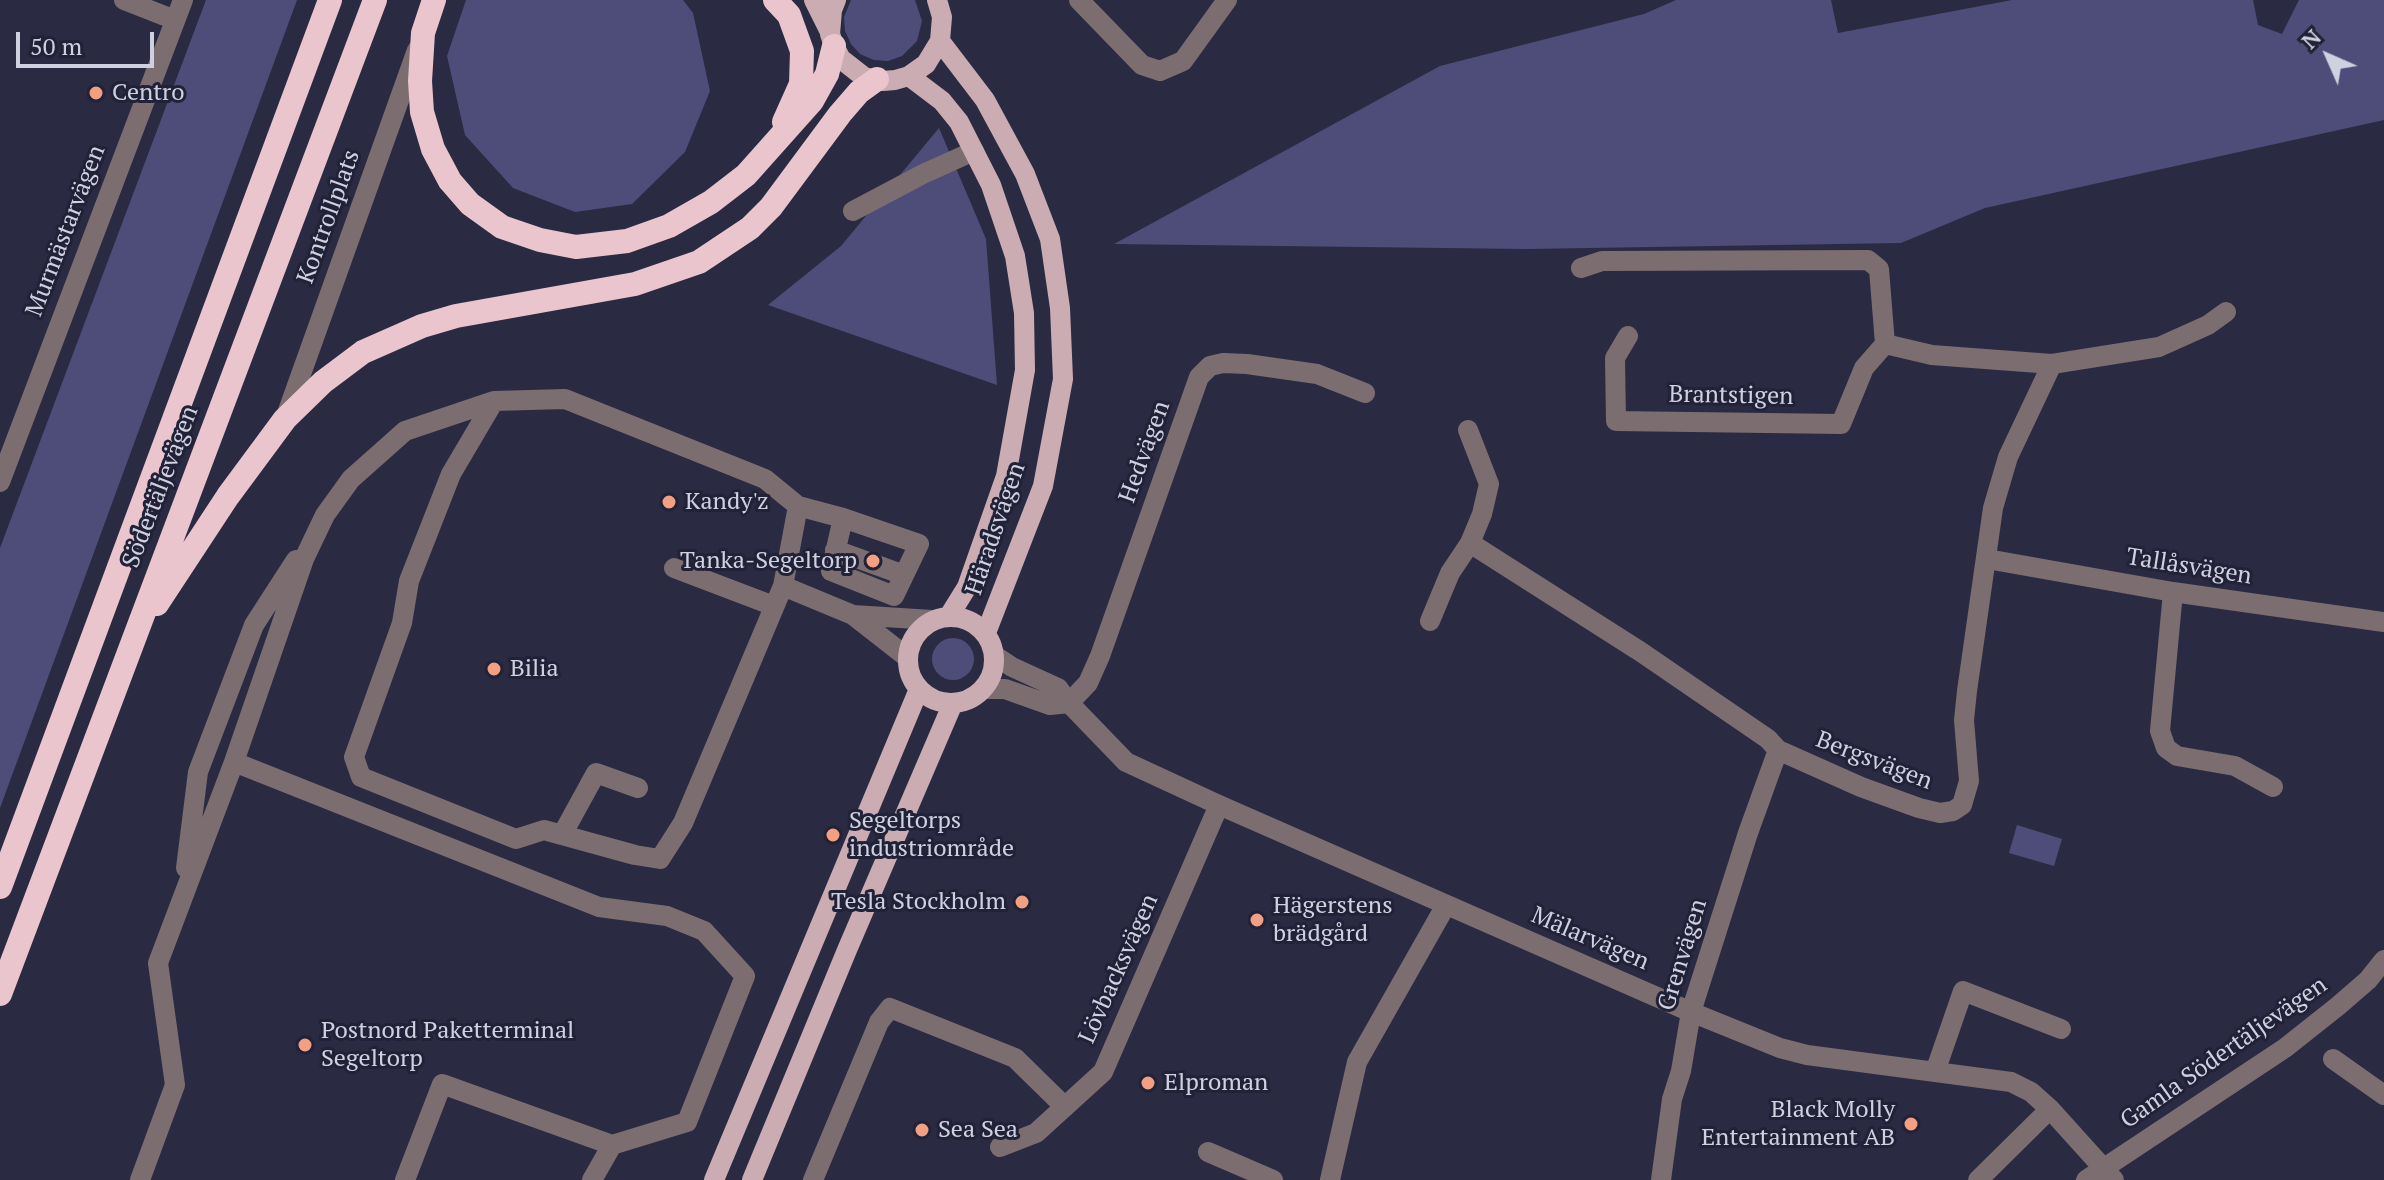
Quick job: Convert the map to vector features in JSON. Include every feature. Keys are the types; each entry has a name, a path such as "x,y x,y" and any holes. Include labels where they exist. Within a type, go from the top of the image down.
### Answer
{"highway":[{"name":"Södertäljevägen","path":"0,887 330,0"},
{"name":"Södertäljevägen","path":"0,994 375,0"},
{"path":"434,0 423,33 422,112 433,149 450,181 470,204 502,227 540,240 576,247 627,241 669,226 711,202 746,175 812,101 827,74 832,40"},
{"path":"775,0 789,15 802,51 801,84 775,144"},
{"path":"132,643 228,496 285,419 323,382 363,352 422,326 456,316 635,284 699,262 750,228 771,207 859,92 877,79"}],"main road":[{"path":"814,0 841,59 864,77 895,80 909,76 926,64 940,41 942,17 937,0"},
{"path":"832,40 832,10 836,0"},
{"name":"Häradsvägen","path":"940,41 985,100 1025,174 1050,239 1060,308 1063,379 1043,486 986,633"},
{"name":"Häradsvägen","path":"909,76 942,101 959,122 991,185 1015,256 1024,313 1025,370 1006,476 967,587 941,618"},
{"path":"941,618 967,619 986,633 994,655 991,678 984,689 967,700 953,703 932,699 919,689 910,675 908,658 913,637 941,618"},
{"path":"714,1180 919,689"},
{"path":"752,1180 953,703"}],"street":[{"path":"124,0 175,20"},
{"name":"Murmästarvägen","path":"0,482 183,0"},
{"path":"1079,0 1142,65 1160,71 1183,61 1227,0"},
{"name":"Kontrollplats","path":"285,419 423,33"},
{"path":"853,211 974,151"},
{"path":"1581,268 1602,261 1868,260 1879,269 1885,344 1932,355 2052,364 2159,347 2208,325 2226,312"},
{"name":"Brantstigen","path":"1628,336 1615,358 1616,421 1841,424 1864,368 1885,344"},
{"name":"Hedvägen","path":"1069,703 1088,683 1100,656 1199,377 1210,366 1247,364 1317,374 1365,393"},
{"name":"Bergsvägen","path":"1470,543 1641,652 1768,739 1778,750 1861,787 1919,808 1940,813 1953,811 1962,805 1969,781 1964,720 1993,508 2008,457 2052,364"},
{"path":"181,904 198,772 254,625 351,479 405,431 494,401 565,399 765,479 798,506 843,518 919,544 894,596 831,571 843,518"},
{"path":"494,401 451,474 409,581 402,623 354,757 361,777 516,839 544,830 660,859 683,823 783,586 798,506"},
{"path":"1430,621 1450,573 1470,543 1482,514 1489,484 1468,430"},
{"path":"140,1180 175,1085 158,963 234,762 304,559 325,515"},
{"name":"Tallåsvägen","path":"1987,559 2173,592 2384,622"},
{"path":"674,568 774,606"},
{"path":"783,586 853,615 908,658"},
{"path":"2173,592 2160,731 2166,748 2177,756 2235,766 2273,787"},
{"path":"853,615 941,618"},
{"name":"Mälarvägen","path":"994,655 1012,667 1058,688 1126,762 1691,1012 1780,1048 1807,1055 2011,1082 2031,1092 2050,1109 2100,1176"},
{"path":"984,689 1005,689 1050,705 1069,703"},
{"name":"Grenvägen","path":"1661,1180 1672,1099 1681,1071 1691,1012 1778,750"},
{"path":"234,762 599,907 667,916 704,931 745,976 687,1122 612,1145 442,1084 405,1180"},
{"path":"562,835 596,773 638,788"},
{"name":"Lövbacksvägen","path":"1000,1147 1036,1133 1103,1072 1219,805"},
{"path":"1330,1180 1357,1062 1446,905"},
{"name":"Gamla Södertäljevägen","path":"2100,1176 2285,1048 2348,998 2384,960"},
{"path":"1935,1072 1963,991 2061,1029"},
{"path":"813,1180 879,1022 890,1008 1015,1058 1065,1107"},
{"path":"2333,1059 2384,1095"},
{"path":"1978,1180 2050,1109"},
{"path":"592,1180 612,1145"},
{"path":"1208,1152 1273,1180"}],"shaded area":[{"path":"206,0 297,0 0,808 0,548"},
{"path":"466,0 683,0 693,13 710,91 685,152 632,204 575,212 513,188 465,135 447,56"},
{"path":"851,0 915,0 922,21 917,41 902,56 888,61 874,60 860,54 845,31 844,17"},
{"path":"1676,0 1831,0 1838,33 2012,0 2253,0 2258,25 2282,34 2299,0 2384,0 2384,120 1985,208 1901,243 1527,249 1114,244 1440,66 1644,14"},
{"path":"939,128 986,239 997,385 768,305 841,246"},
{"path":"953,638 968,644 974,659 968,674 953,680 938,674 932,659 938,644"},
{"path":"2017,825 2062,839 2054,866 2009,853"}],"place":[{"name":"Centro","path":"96,93"},
{"name":"Kandy'z","path":"669,502"},
{"name":"Tanka-Segeltorp","path":"873,561"},
{"name":"Bilia","path":"494,669"},
{"name":"Segeltorps industriområde","path":"833,835"},
{"name":"Tesla Stockholm","path":"1022,902"},
{"name":"Hägerstens brädgård","path":"1257,920"},
{"name":"Postnord Paketterminal Segeltorp","path":"305,1045"},
{"name":"Elproman","path":"1148,1083"},
{"name":"Black Molly Entertainment AB","path":"1911,1124"},
{"name":"Sea Sea","path":"922,1130"}]}
